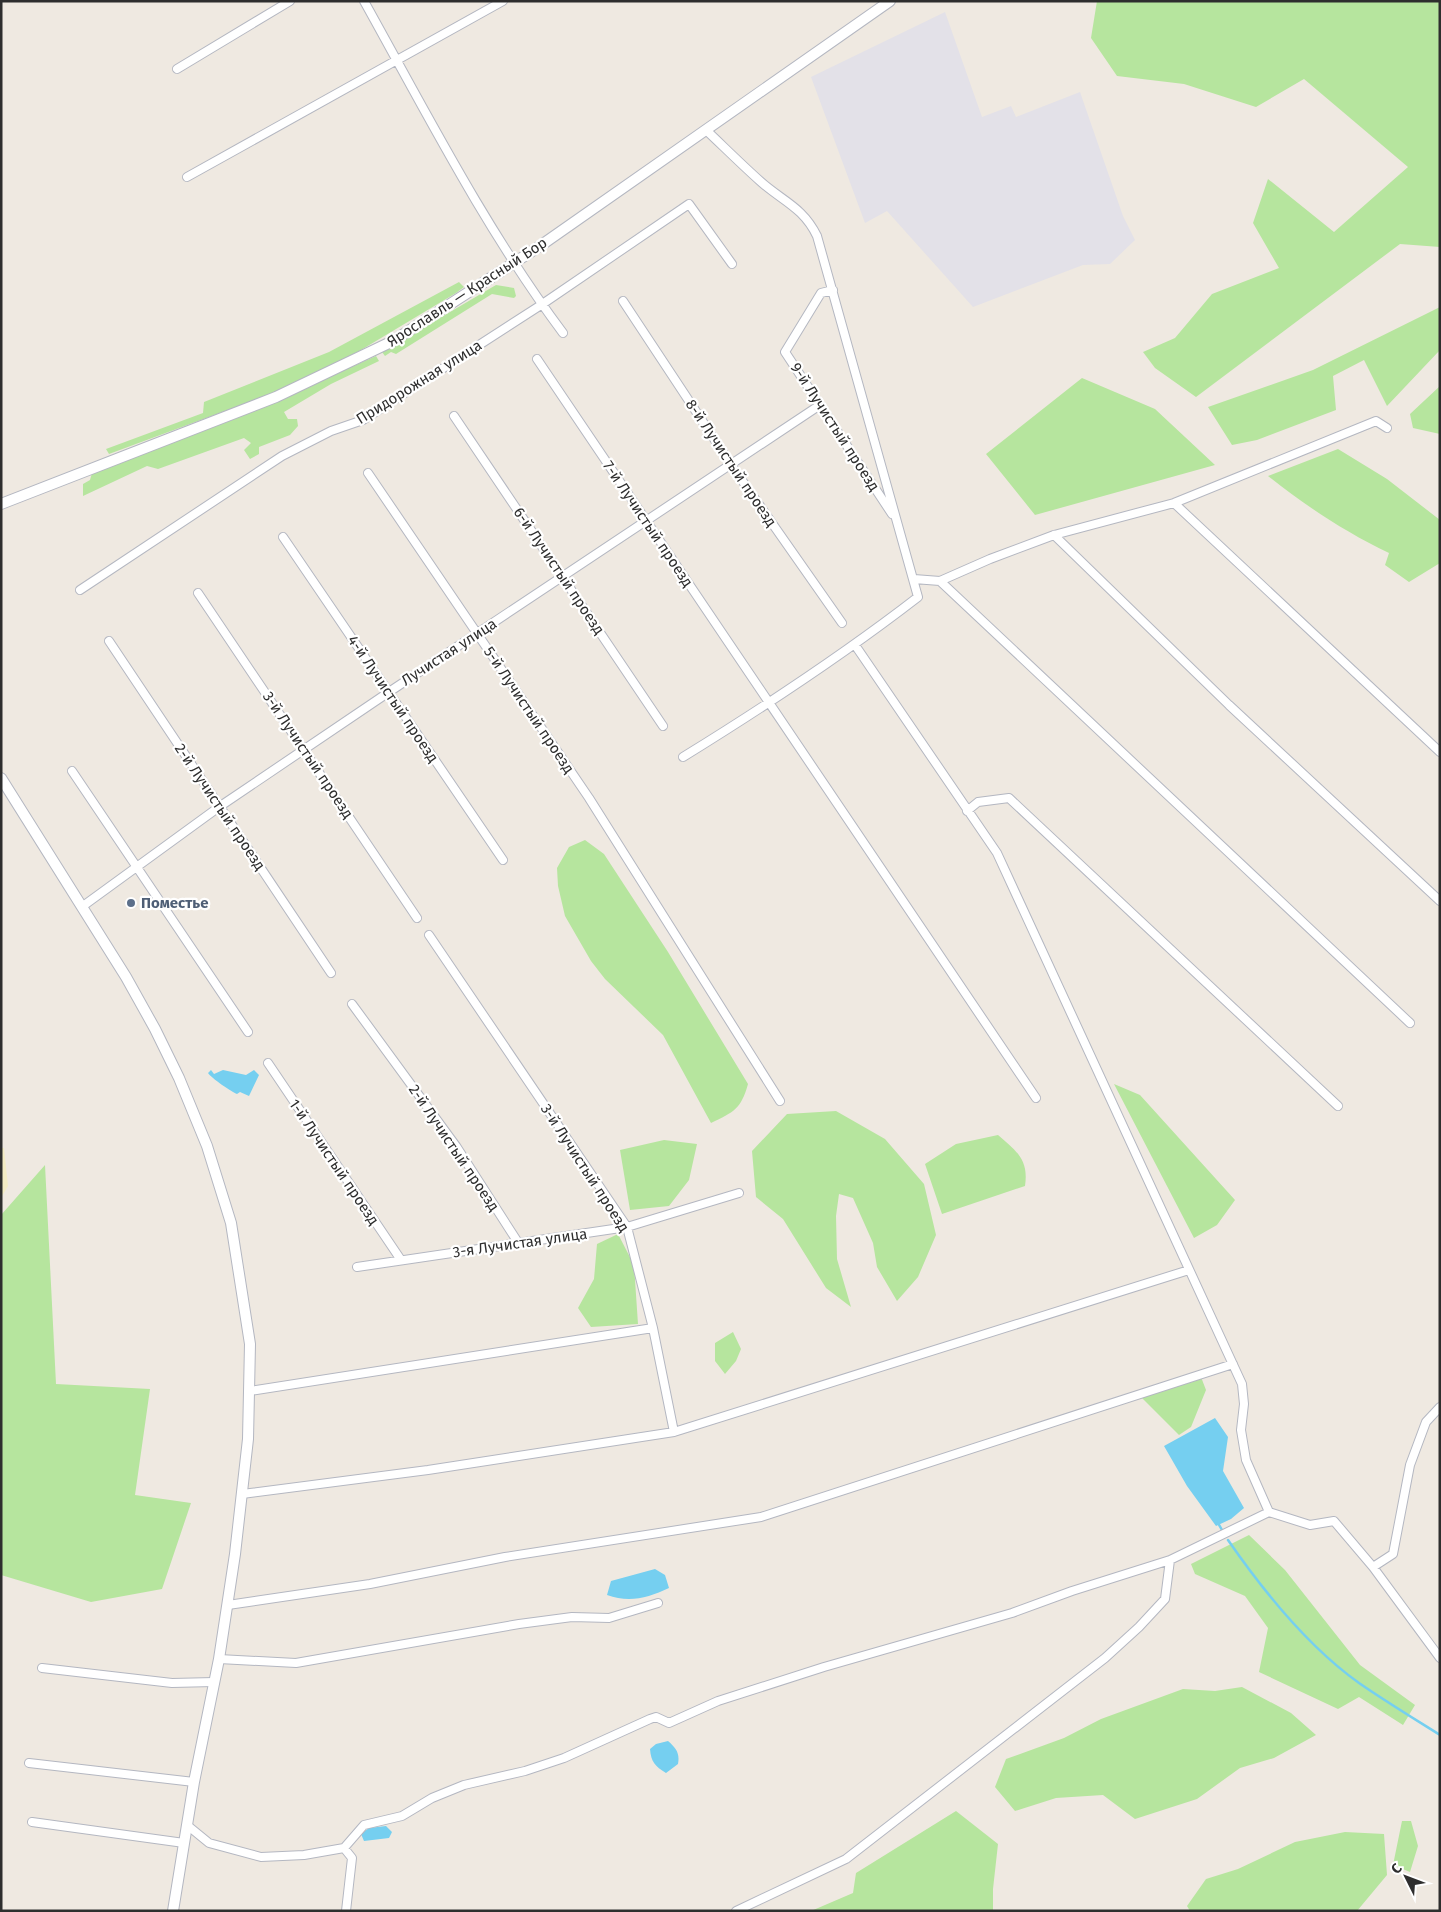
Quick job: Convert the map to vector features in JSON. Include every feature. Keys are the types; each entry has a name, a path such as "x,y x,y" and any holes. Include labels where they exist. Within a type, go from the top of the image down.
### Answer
{"street":[{"path":"177,69 290,1"},
{"path":"364,1 513,263 541,305 563,333"},
{"path":"187,177 502,1"},
{"name":"Ярославль — Красный Бор","path":"1,504 276,397 393,341 513,263 890,1"},
{"path":"683,757 856,645 918,597 818,236 810,220 792,203 761,182 706,130"},
{"name":"Придорожная улица","path":"80,590 282,456 332,431 364,420 541,305 689,204 732,264"},
{"name":"9-й Лучистый проезд","path":"833,290 822,293 785,352 896,520"},
{"name":"8-й Лучистый проезд","path":"622,301 732,466 842,623"},
{"name":"7-й Лучистый проезд","path":"537,359 1036,1098"},
{"name":"Лучистая улица","path":"83,906 219,807 389,692 732,466 820,405"},
{"name":"6-й Лучистый проезд","path":"454,416 663,726"},
{"path":"914,579 940,581 990,558 1054,535 1174,504 1376,421 1388,428"},
{"name":"5-й Лучистый проезд","path":"368,473 589,798 780,1101"},
{"path":"1174,504 1440,752"},
{"path":"1054,535 1229,705 1440,901"},
{"name":"4-й Лучистый проезд","path":"284,537 504,860"},
{"path":"940,581 1410,1024"},
{"name":"3-й Лучистый проезд","path":"198,593 418,918"},
{"name":"2-й Лучистый проезд","path":"109,641 331,973"},
{"path":"856,645 997,853 1242,1384 1244,1404 1241,1430 1246,1460 1269,1512"},
{"path":"72,771 248,1032"},
{"path":"1,778 83,906 155,1029 179,1078 207,1146 231,1223 250,1344 250,1392 242,1494 228,1605 194,1782 173,1911"},
{"path":"967,811 978,802 1009,798 1338,1106"},
{"name":"3-й Лучистый проезд","path":"429,934 627,1227 653,1328 674,1432"},
{"name":"2-й Лучистый проезд","path":"352,1004 456,1146 519,1244"},
{"name":"1-й Лучистый проезд","path":"268,1063 401,1260"},
{"name":"3-я Лучистая улица","path":"357,1267 627,1227 739,1193"},
{"path":"242,1494 428,1470 674,1432 1189,1270"},
{"path":"250,1392 653,1328"},
{"path":"228,1605 370,1584 504,1557 761,1517 1233,1364"},
{"path":"1373,1567 1393,1554 1410,1465 1426,1422 1440,1407"},
{"path":"187,1825 209,1843 260,1857 304,1855 344,1848 364,1825 402,1816 432,1798 464,1785 525,1771 564,1758 656,1717 669,1723 718,1701 815,1670 1012,1613 1072,1591 1170,1560 1269,1512 1310,1525 1334,1521 1373,1567 1440,1658"},
{"path":"736,1911 846,1859 1105,1658 1139,1627 1165,1599 1170,1560"},
{"path":"219,1659 296,1663 520,1624 572,1617 609,1618 658,1603"},
{"path":"42,1668 172,1683 214,1682"},
{"path":"29,1763 194,1782"},
{"path":"32,1822 184,1843"},
{"path":"344,1848 352,1858 346,1911"}],"shaded area":[{"path":"945,12 982,117 1011,106 1016,117 1080,92 1123,216 1135,240 1110,264 1083,265 973,307 887,211 865,223 811,77"}],"green space":[{"path":"1097,1 1440,1 1440,247 1400,244 1196,397 1155,368 1143,352 1175,338 1212,294 1279,268 1253,223 1268,179 1334,232 1408,167 1304,79 1256,107 1184,84 1117,76 1091,38"},
{"path":"459,282 464,287 456,293 351,356 271,394 109,454 106,449 203,413 204,402 329,352"},
{"path":"496,285 514,288 516,296 514,298 492,294 396,354 391,352 385,356 382,352"},
{"path":"1440,307 1440,350 1387,406 1364,360 1333,376 1336,410 1257,440 1232,445 1208,407 1313,370"},
{"path":"376,356 379,361 331,384 284,412 288,419 297,419 298,426 290,435 259,447 259,454 250,459 244,450 251,443 244,438 158,469 147,466 83,496 83,484 90,480 92,473 232,420"},
{"path":"1082,378 1155,409 1215,465 1035,515 986,454"},
{"path":"1440,386 1440,434 1413,428 1410,414"},
{"path":"1338,449 1387,479 1440,520 1440,563 1409,582 1385,565 1389,553 1326,518 1268,476"},
{"path":"585,840 604,854 668,952 748,1084 736,1109 726,1116 711,1123 663,1035 605,979 591,961 565,916 558,886 557,868 569,847"},
{"path":"1114,1084 1140,1095 1235,1200 1217,1225 1194,1238"},
{"path":"836,1111 885,1139 924,1184 936,1235 918,1277 897,1301 877,1267 873,1243 853,1198 839,1194 836,1216 837,1259 851,1307 826,1288 783,1219 756,1197 752,1151 787,1114"},
{"path":"998,1135 1020,1156 1025,1169 1025,1186 942,1214 925,1164 956,1144"},
{"path":"664,1140 697,1144 689,1180 669,1206 630,1210 620,1150"},
{"path":"45,1165 56,1384 150,1389 135,1495 191,1503 162,1589 91,1602 1,1575 1,1215"},
{"path":"618,1234 634,1265 638,1324 591,1327 578,1308 594,1279 597,1244"},
{"path":"733,1332 741,1349 736,1361 725,1374 715,1361 715,1343"},
{"path":"1201,1377 1206,1390 1191,1427 1179,1435 1138,1394"},
{"path":"1249,1535 1285,1570 1360,1665 1415,1705 1403,1725 1359,1697 1338,1709 1259,1672 1268,1628 1245,1596 1195,1574 1191,1564"},
{"path":"1242,1687 1291,1713 1316,1735 1274,1758 1240,1768 1197,1799 1135,1819 1103,1795 1056,1798 1015,1811 995,1787 1006,1759 1064,1738 1101,1719 1183,1689 1215,1691"},
{"path":"956,1811 998,1844 993,1889 993,1911 811,1911 853,1893 856,1873"},
{"path":"1402,1821 1411,1821 1418,1846 1410,1872 1393,1865"},
{"path":"1345,1832 1384,1834 1387,1875 1357,1911 1190,1911 1187,1906 1206,1879 1238,1869 1295,1842"}],"sand":[{"path":"1,1148 4,1148 8,1186 1,1198"}],"water":[{"path":"211,1070 214,1074 223,1070 246,1075 254,1070 259,1075 249,1096 240,1092 237,1094 222,1085 208,1073"},
{"path":"1215,1418 1228,1437 1223,1471 1244,1508 1231,1519 1216,1526 1187,1486 1164,1446"},
{"path":"655,1569 665,1575 669,1588 654,1594 631,1599 607,1595 611,1581"},
{"path":"668,1741 677,1751 678,1764 666,1773 654,1763 650,1749 656,1744"},
{"path":"386,1826 392,1832 389,1838 364,1841 361,1834 369,1828"}],"waterway":[{"path":"1218,1523 1222,1530"},
{"path":"1228,1540 1256,1579 1304,1635 1322,1652 1359,1683 1440,1735"}],"place":[{"name":"Поместье","path":"131,903"}]}
